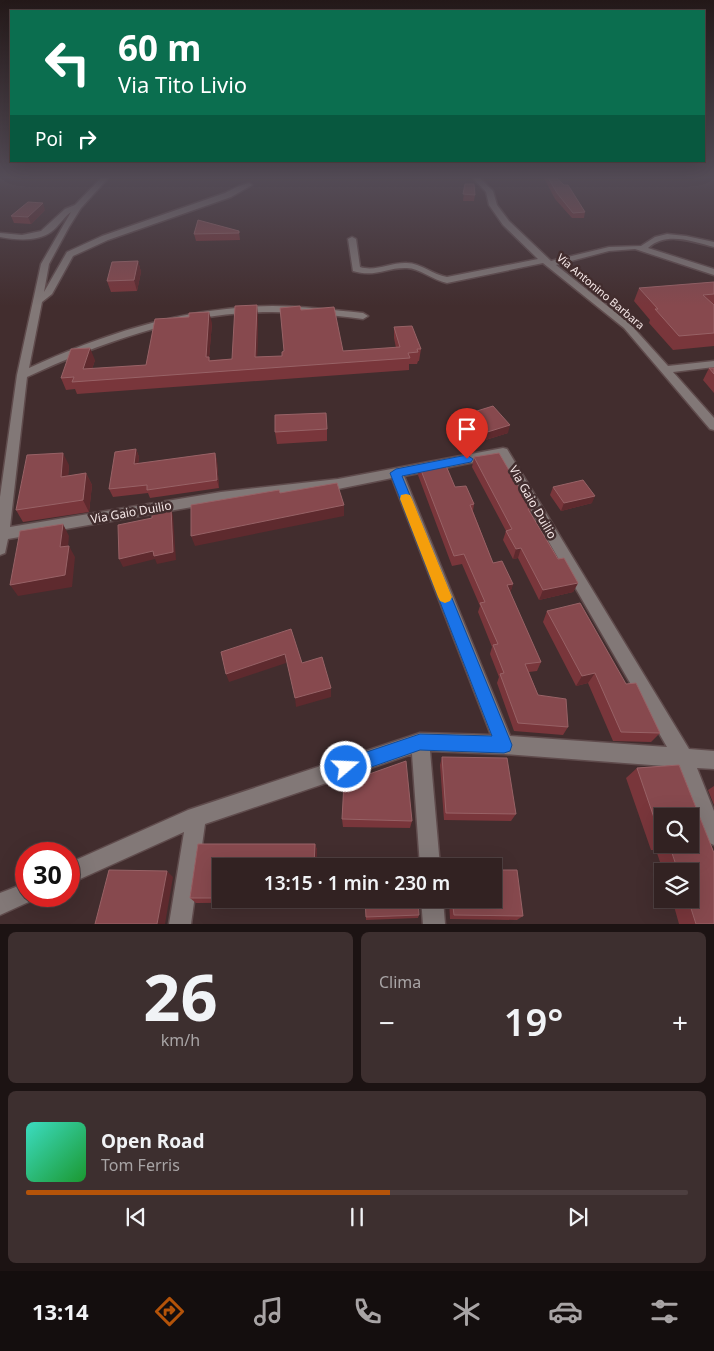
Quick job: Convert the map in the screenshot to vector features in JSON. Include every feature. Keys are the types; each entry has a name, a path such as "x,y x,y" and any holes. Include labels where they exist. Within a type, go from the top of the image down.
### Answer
{"street":[{"path":"0,236 20,237 43,233 57,219"},
{"path":"0,549 22,376 47,260 71,219"},
{"path":"39,300 47,294 70,254 105,238 159,219"},
{"name":"Via Antonino Barbara","path":"503,219 546,260 627,326 714,426"},
{"path":"642,248 653,240 676,237 691,238 714,245"},
{"path":"352,239 356,270 363,272 408,265 434,278 446,280 623,247 642,248 714,272"},
{"path":"546,260 628,239"},
{"path":"22,376 65,355 123,333 176,319 223,310 285,308 327,310 363,316"},
{"path":"666,370 714,364"},
{"name":"Via Gaio Duilio","path":"2,534 220,497 338,484 503,452 683,757"},
{"path":"396,473 504,745"},
{"path":"420,742 429,858"},
{"path":"80,869 196,818 420,742 504,745 714,760"},
{"path":"683,757 714,835"},
{"path":"180,924 196,818"},
{"path":"0,904 15,898"},
{"path":"433,908 434,924"}],"building":[{"path":"198,220 239,231 239,233 194,234"},
{"path":"138,261 134,280 107,281 112,262"},
{"path":"714,282 714,294 703,295 714,305 714,333 679,336 639,288"},
{"path":"257,305 255,357 282,356 284,351 280,308 300,306 301,310 334,307 343,351 400,347 394,327 412,326 421,349 417,349 418,352 408,353 410,358 72,382 74,377 61,378 71,349 90,348 83,369 146,365 155,319 189,317 189,313 209,312 206,357 209,357 209,361 232,359 235,306"},
{"path":"493,406 510,425 481,434 464,415"},
{"path":"326,413 327,429 275,432 275,415"},
{"path":"136,449 134,464 215,453 217,480 147,490 147,485 109,489 115,452"},
{"path":"63,453 61,477 86,473 83,500 16,510 27,455"},
{"path":"499,453 531,508 528,509 558,559 564,558 578,583 543,590 521,548 516,549 506,531 512,529 474,457"},
{"path":"444,461 455,487 466,486 474,504 470,505 493,563 502,561 513,584 507,585 541,662 525,664 538,695 566,699 568,727 518,723 500,674 504,673 493,645 498,644 480,603 485,602 464,554 454,556 419,465"},
{"path":"583,480 595,496 564,503 553,487"},
{"path":"337,483 344,505 191,536 191,505 279,490 280,493"},
{"path":"171,508 173,552 154,556 153,551 119,559 118,525 152,518 152,511"},
{"path":"63,524 60,547 69,546 65,575 10,585 20,531"},
{"path":"580,603 626,684 636,683 660,733 621,732 595,673 582,676 547,611"},
{"path":"291,629 302,663 322,657 331,688 295,698 285,654 226,674 221,652"},
{"path":"442,757 507,758 516,814 446,813"},
{"path":"406,761 412,821 342,819 344,783"},
{"path":"679,765 696,808 654,808 654,818 637,768"},
{"path":"699,815 714,853 714,924 696,924 691,908 699,908 699,863 675,863 672,853 699,853"},
{"path":"198,844 315,844 314,858 212,858 212,898 190,898"},
{"path":"109,870 167,871 157,924 95,924"},
{"path":"502,870 517,870 523,916 454,915 453,908 502,908"},
{"path":"366,908 419,908 419,915 366,917"}],"slow traffic":[{"path":"406,499 445,597"}],"route":[{"path":"346,767 420,742 504,745 396,473 467,459"}]}
